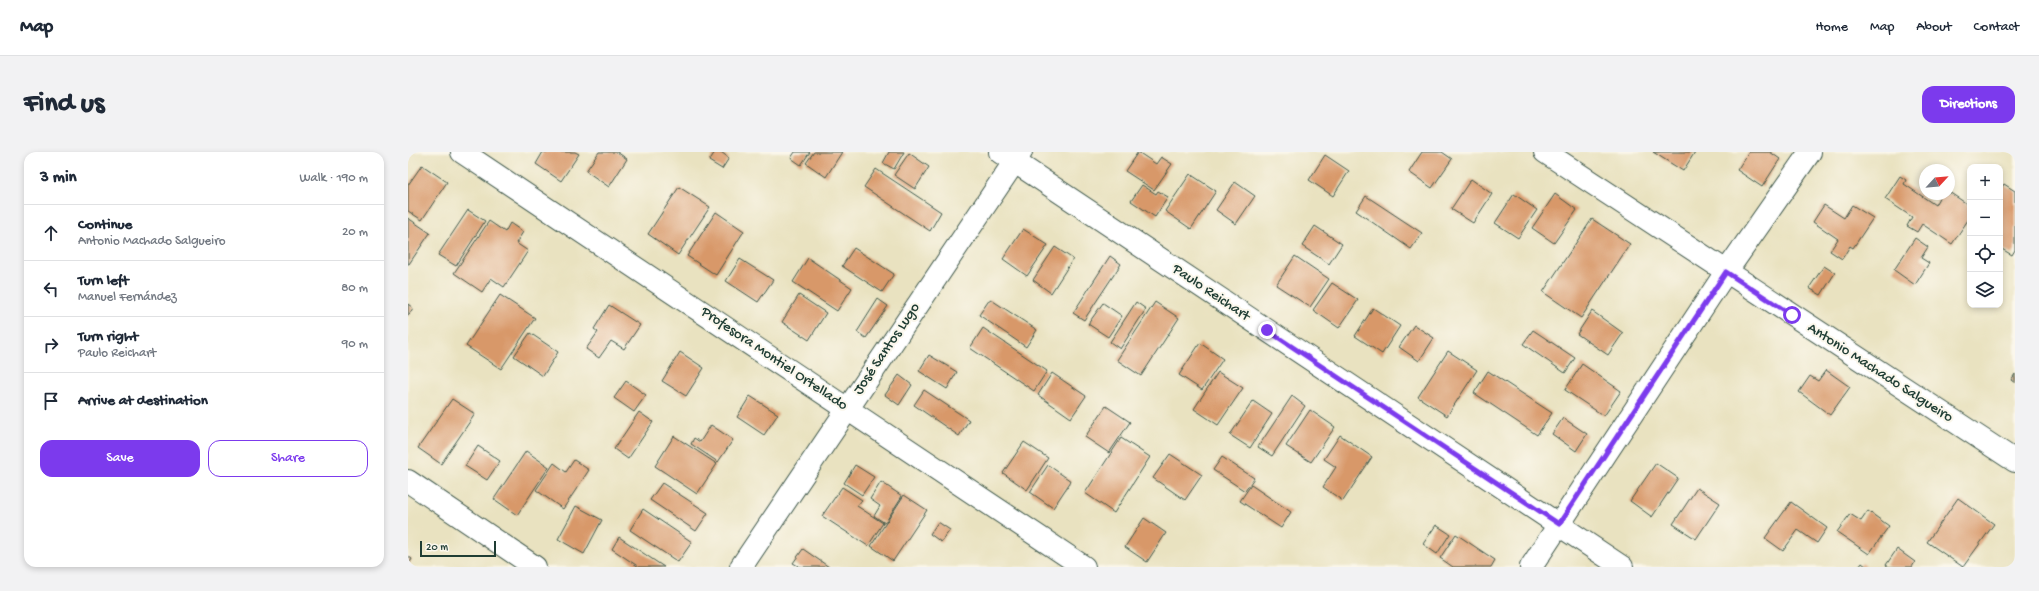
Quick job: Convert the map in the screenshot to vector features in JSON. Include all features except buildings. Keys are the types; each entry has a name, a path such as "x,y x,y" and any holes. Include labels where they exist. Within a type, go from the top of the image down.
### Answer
{"street":[{"name":"Profesora Montiel Ortellado","path":"462,152 848,408 1084,567"},
{"name":"Antonio Machado Salgueiro","path":"1545,152 2015,461"},
{"path":"1531,567 1726,272 1810,152"},
{"name":"José Santos Lugo","path":"741,567 848,408 1012,155"},
{"name":"Paulo Reichart","path":"1012,155 1622,567"},
{"path":"408,481 535,567"}],"route":[{"path":"1267,330 1559,524 1726,272 1792,315"}]}
